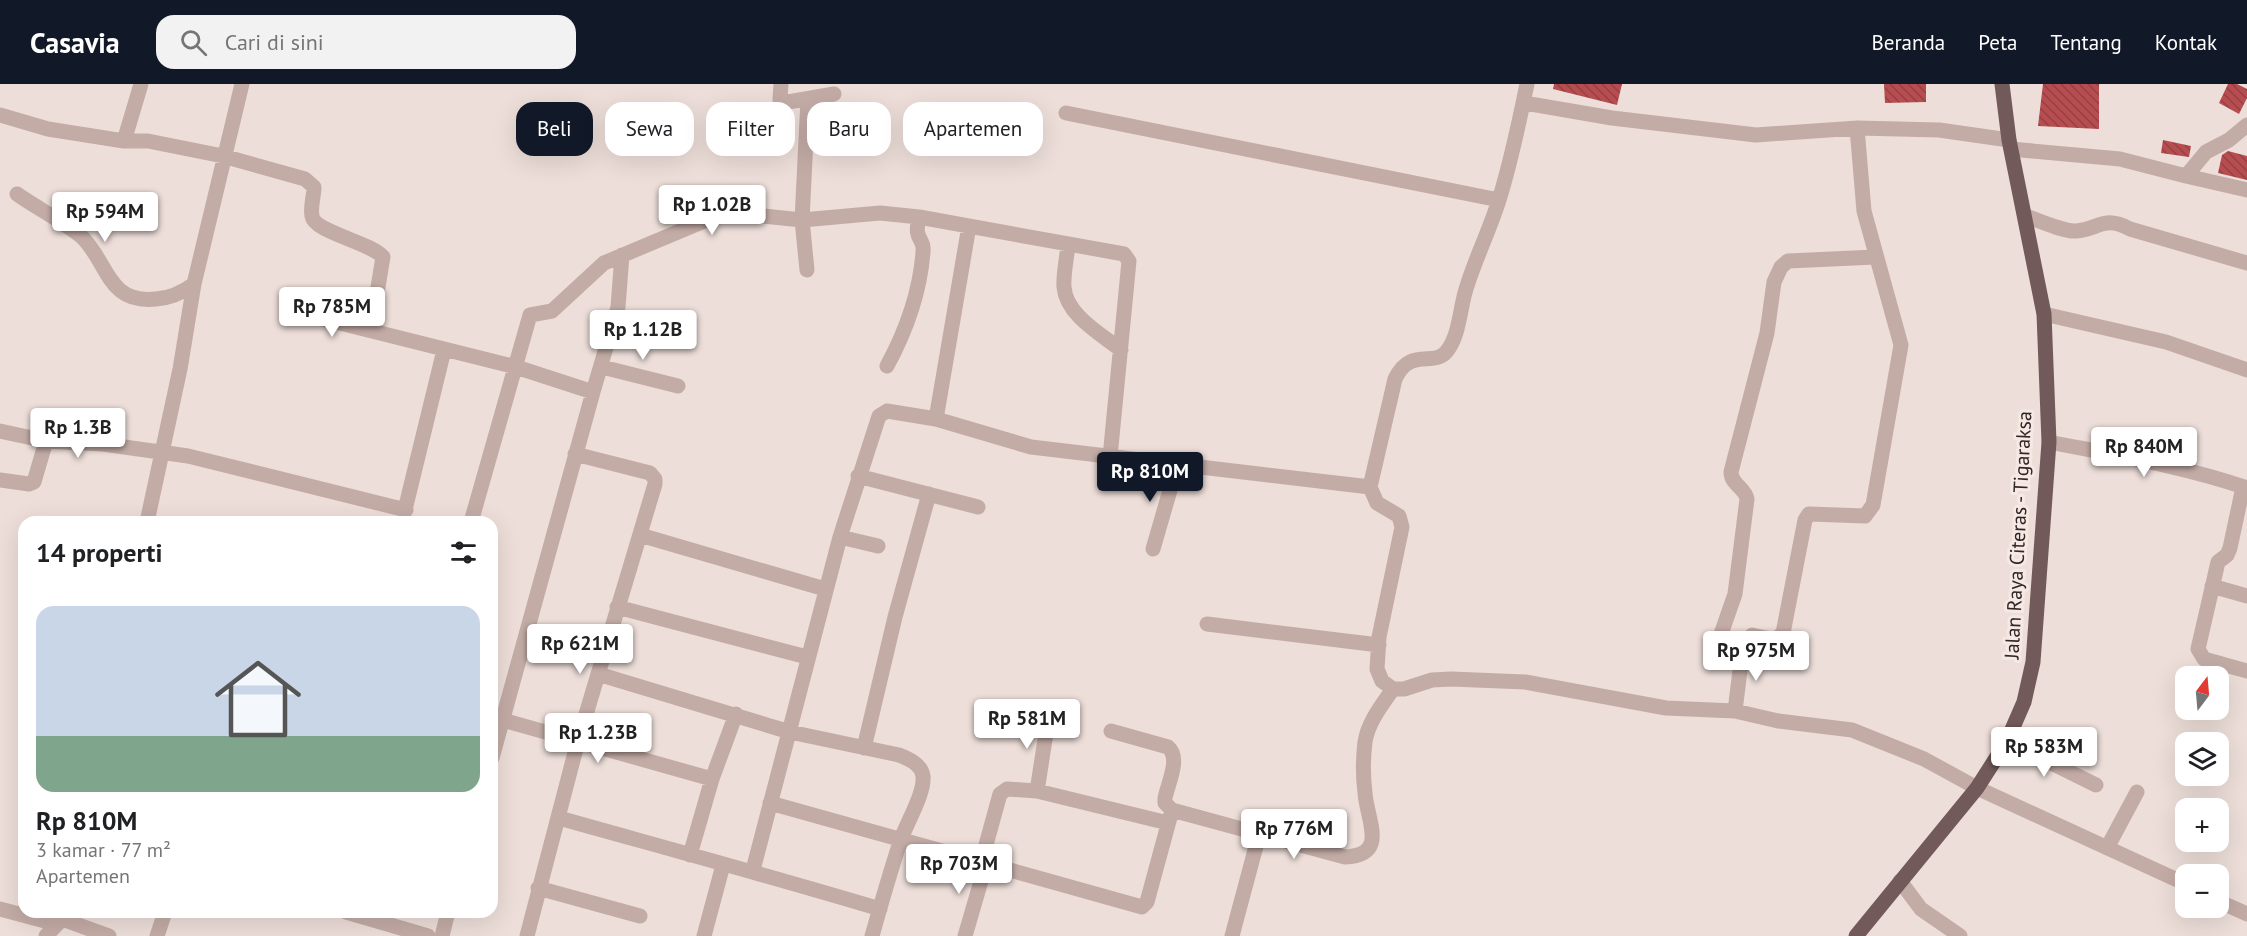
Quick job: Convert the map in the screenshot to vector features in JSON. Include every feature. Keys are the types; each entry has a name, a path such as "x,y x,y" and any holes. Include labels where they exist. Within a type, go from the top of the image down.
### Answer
{"main road":[{"name":"Jalan Raya Citeras - Tigaraksa","path":"1856,936 1977,788 2007,741 2024,702 2033,662 2049,442 2044,314 2010,144 2002,84"}],"street":[{"path":"124,141 141,84"},
{"path":"148,516 163,452 194,284 242,84"},
{"path":"782,84 780,99 788,102 834,94"},
{"path":"1527,84 1499,200 1467,286 1447,352 1438,357 1410,361 1400,368 1395,380 1370,487 1377,502 1399,516 1402,527 1379,645 1377,669 1382,681 1393,689 1404,689 1432,680 1525,682 1666,708 1735,711 1778,721 1852,730 1924,759 1977,788 2175,879"},
{"path":"807,270 802,219 808,99"},
{"path":"1524,103 1612,118 1756,135 1857,128 1939,130 2010,144 2120,159 2247,190"},
{"path":"1066,113 1499,200"},
{"path":"0,115 48,129 124,141 148,141 223,156 305,179 314,187 311,217 317,225 367,245 383,257 371,329"},
{"path":"2186,176 2206,152 2229,140 2247,125"},
{"path":"1735,711 1743,646 1752,635 1775,640 1783,633 1805,520 1809,514 1818,512 1861,517 1871,510 1901,345 1864,211 1857,128"},
{"path":"17,194 83,238 118,289 130,297 165,298 183,293 194,284"},
{"path":"473,516 530,315 552,311 593,272 622,255 716,216 734,213 802,219 880,213 919,217 1124,254 1129,261 1110,458"},
{"path":"2026,216 2075,232 2100,223 2117,222 2130,229 2247,263"},
{"path":"887,366 902,338 915,292 923,253 923,245 916,235 919,217"},
{"path":"936,419 969,226"},
{"path":"1068,244 1064,286 1066,299 1088,324 1121,350"},
{"path":"498,716 618,308 622,255"},
{"path":"1743,646 1725,644 1720,637 1735,594 1748,499 1744,490 1732,480 1731,472 1767,333 1774,282 1781,267 1788,261 1875,257"},
{"path":"300,313 371,329 389,337 516,368 593,392"},
{"path":"2044,314 2166,342 2247,370"},
{"path":"0,431 46,441 103,444 163,452 404,516 444,350"},
{"path":"602,367 678,386"},
{"path":"753,870 840,537 879,416 887,411 936,419 1031,447 1370,487"},
{"path":"0,480 29,484 34,482 46,441"},
{"path":"2049,442 2134,459 2245,488 2230,548 2227,555 2218,562 2198,645 2199,654 2213,662 2247,671"},
{"path":"527,936 578,741 655,484 653,475 628,466 575,454"},
{"path":"1153,549 1177,466"},
{"path":"858,476 978,507"},
{"path":"864,748 895,617 929,494"},
{"path":"640,535 825,589"},
{"path":"840,537 878,546"},
{"path":"2212,586 2247,596"},
{"path":"617,607 807,657"},
{"path":"1208,624 1379,645"},
{"path":"598,674 790,732 899,755 912,760 920,768 923,778 901,840 872,936"},
{"path":"965,936 1002,790 1011,788 1037,791 1259,835 1345,856 1361,856 1369,849 1373,834 1365,795 1365,740 1374,717 1393,689"},
{"path":"690,855 712,779 736,714"},
{"path":"1037,791 1049,714"},
{"path":"498,719 712,779"},
{"path":"770,803 1142,907 1147,902 1170,817 1165,798 1174,759 1173,751 1168,747 1111,731"},
{"path":"2007,741 2096,785"},
{"path":"2107,848 2137,792"},
{"path":"559,818 723,865 753,870 880,909"},
{"path":"1232,936 1259,835"},
{"path":"704,936 723,865"},
{"path":"1900,882 1921,909 1960,936"},
{"path":"538,888 640,916"},
{"path":"2229,906 2247,914"},
{"path":"0,909 18,914"},
{"path":"34,918 45,921 56,918"},
{"path":"46,936 61,918"},
{"path":"68,918 109,936"},
{"path":"157,936 163,918"},
{"path":"376,918 428,936"},
{"path":"442,936 446,918"}],"building":[{"path":"1554,84 1622,84 1617,105 1553,89"},
{"path":"1884,84 1926,84 1926,102 1885,103"},
{"path":"2043,84 2099,84 2099,129 2038,126"},
{"path":"2228,84 2237,84 2247,89 2247,98 2239,114 2219,103"},
{"path":"2163,140 2191,146 2189,157 2161,153"},
{"path":"2228,151 2247,156 2247,180 2218,173 2222,155"}]}
